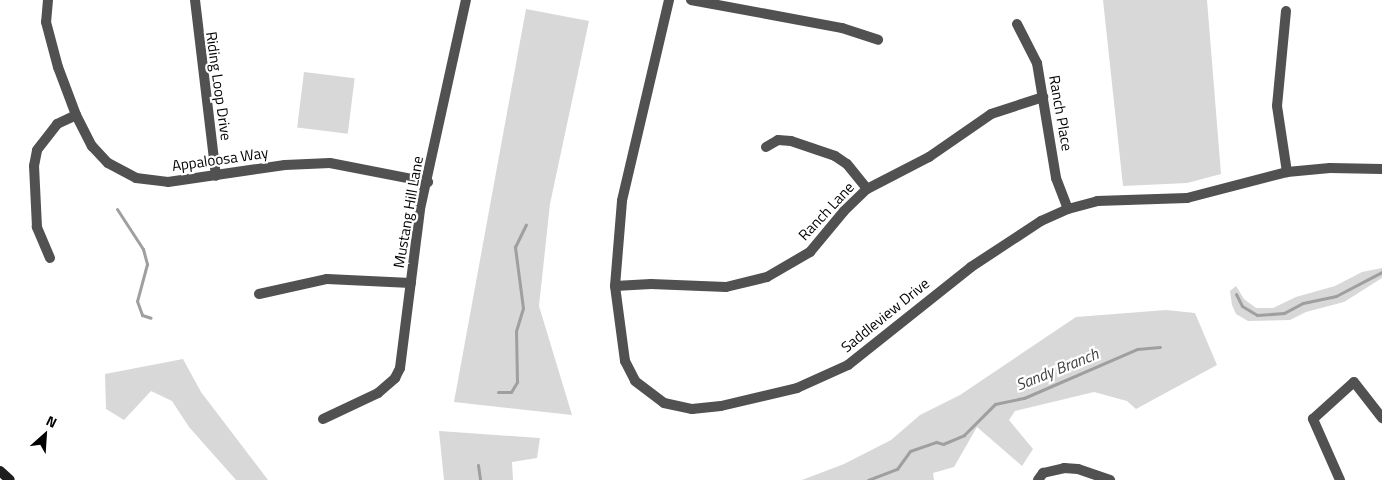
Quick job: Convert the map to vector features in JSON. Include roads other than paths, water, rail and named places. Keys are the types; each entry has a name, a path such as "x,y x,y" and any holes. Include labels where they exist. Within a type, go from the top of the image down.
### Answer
{"main road":[{"path":"0,471 10,480"}],"street":[{"name":"Appaloosa Way","path":"48,0 46,22 58,68 76,115 92,146 108,163 136,178 168,182 284,165 330,163 428,182"},
{"name":"Riding Loop Drive","path":"194,0 216,176"},
{"name":"Mustang Hill Lane","path":"324,419 378,393 395,378 402,356 420,209 428,182 466,0"},
{"name":"Saddleview Drive","path":"669,0 622,201 615,286 621,346 635,381 664,402 692,409 721,406 797,388 848,365 971,267 1041,221 1068,209 1097,201 1187,198 1287,172 1330,168 1382,169"},
{"path":"691,0 842,28 878,40"},
{"path":"1286,11 1277,106 1287,172"},
{"name":"Ranch Place","path":"1017,24 1037,63 1056,178 1068,209"},
{"name":"Ranch Lane","path":"615,286 651,284 726,287 767,277 810,252 867,189 929,157 991,114 1043,98"},
{"path":"50,258 37,227 34,166 37,150 57,124 76,115"},
{"path":"766,147 778,140 791,141 835,156 847,164 867,189"},
{"path":"259,294 327,279 411,283"},
{"path":"1340,480 1313,419 1354,382 1382,418"},
{"path":"1038,480 1043,473 1064,468 1078,469 1110,480"}],"waterway":[{"path":"117,209 143,249 147,264 137,301 142,315 151,318"},
{"path":"498,392 511,392 517,382 516,331 523,308 515,247 526,224"},
{"path":"1236,294 1242,306 1257,315 1284,313 1303,303 1336,296 1382,272"},
{"name":"Sandy Branch","path":"868,480 897,469 910,451 936,442 943,444 964,435 995,404 1024,398 1137,349 1160,347"},
{"path":"478,465 480,480"}]}
